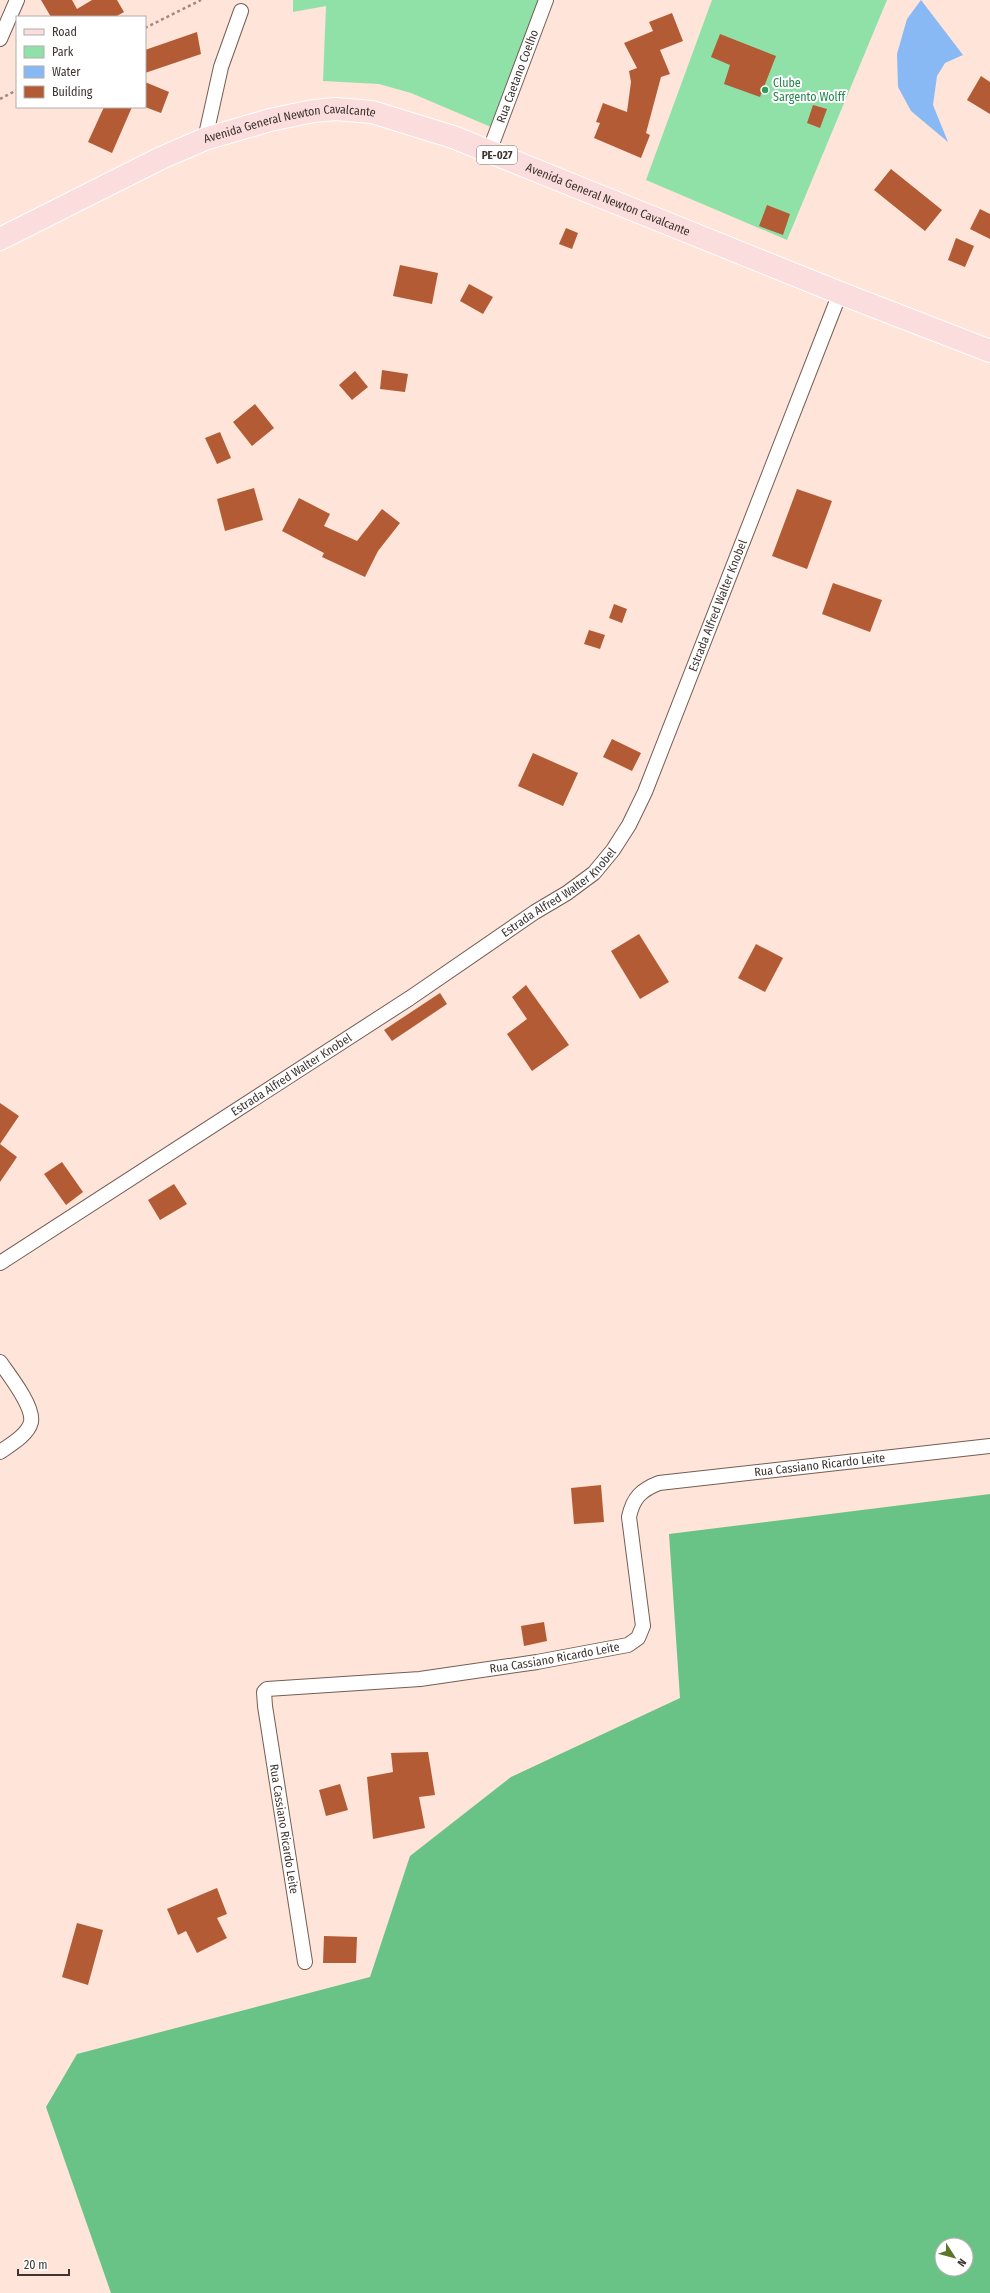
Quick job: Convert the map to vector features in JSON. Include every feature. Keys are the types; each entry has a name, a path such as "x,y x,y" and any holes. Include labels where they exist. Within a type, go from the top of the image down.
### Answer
{"main road":[{"name":"Avenida General Newton Cavalcante","path":"0,239 161,158 206,139 270,120 313,111 336,109 372,112 392,117 489,152 840,293 990,351"}],"street":[{"path":"0,39 17,0"},
{"name":"Rua Caetano Coelho","path":"489,152 546,0"},
{"path":"206,139 222,67 241,11"},
{"name":"Estrada Alfred Walter Knobel","path":"0,1264 410,998 535,912 567,893 594,873 630,825 645,792 840,293"},
{"path":"0,1362 21,1393 30,1410 31,1422 25,1432 0,1452"},
{"name":"Rua Cassiano Ricardo Leite","path":"305,1962 265,1706 264,1692 267,1689 420,1679 537,1662 628,1645 638,1638 643,1626 629,1517 631,1506 637,1496 646,1488 659,1483 990,1446"}],"path":[{"path":"146,28 201,0"},
{"path":"0,99 16,91"}],"green space":[{"path":"293,0 539,0 491,127 411,93 379,84 323,81 326,6 293,12"},
{"name":"Clube Sargento Wolff","path":"712,0 887,0 787,240 646,180"},
{"path":"990,1494 990,2293 111,2293 46,2107 77,2054 370,1977 410,1856 511,1777 680,1698 669,1534"}],"water":[{"path":"921,0 963,55 945,63 937,76 933,105 948,142 911,111 898,87 897,54 907,19"}],"building":[{"path":"41,0 72,0 77,9 92,0 117,0 124,12 117,16 50,16"},
{"path":"672,13 683,41 660,50 670,74 661,77 646,133 650,135 641,158 594,138 600,123 596,122 603,103 627,112 631,82 629,71 637,68 624,43 653,31 649,22"},
{"path":"197,32 201,54 146,73 146,50"},
{"path":"720,34 776,56 760,97 724,84 730,65 711,57"},
{"path":"981,76 990,82 990,114 967,100"},
{"path":"146,82 169,92 161,113 146,107"},
{"path":"813,105 827,109 820,128 807,123"},
{"path":"104,108 132,108 112,153 88,142"},
{"path":"891,169 942,210 925,231 874,190"},
{"path":"767,205 790,214 783,235 759,226"},
{"path":"980,209 990,214 990,239 970,229"},
{"path":"566,228 578,233 572,249 559,244"},
{"path":"956,238 974,246 965,267 948,260"},
{"path":"400,265 438,273 432,304 393,296"},
{"path":"469,284 493,297 483,314 460,301"},
{"path":"382,370 408,374 405,392 380,389"},
{"path":"355,371 368,387 352,400 339,385"},
{"path":"255,404 274,428 252,446 233,422"},
{"path":"220,432 231,458 217,464 205,438"},
{"path":"254,488 263,520 225,531 217,499"},
{"path":"797,489 832,501 807,569 772,556"},
{"path":"299,498 330,514 324,526 357,541 382,509 400,523 378,551 365,577 322,557 324,553 282,531"},
{"path":"833,583 882,600 870,632 822,614"},
{"path":"614,604 627,609 622,623 609,618"},
{"path":"589,630 605,635 600,649 584,644"},
{"path":"612,739 641,753 632,771 603,757"},
{"path":"533,753 578,773 563,806 518,786"},
{"path":"639,934 669,982 640,999 611,951"},
{"path":"756,944 783,958 765,992 738,978"},
{"path":"526,985 569,1045 532,1071 507,1034 527,1019 512,997"},
{"path":"440,993 447,1004 392,1041 384,1030"},
{"path":"0,1103 19,1116 0,1144"},
{"path":"0,1144 17,1157 0,1182"},
{"path":"62,1162 83,1192 66,1205 44,1174"},
{"path":"174,1184 187,1204 160,1220 148,1200"},
{"path":"601,1485 604,1522 574,1524 571,1488"},
{"path":"544,1622 547,1641 524,1646 521,1626"},
{"path":"428,1752 435,1795 419,1797 425,1828 373,1839 367,1777 393,1772 391,1753"},
{"path":"340,1784 348,1810 326,1816 319,1790"},
{"path":"217,1888 227,1914 217,1918 227,1938 197,1953 186,1931 178,1935 167,1909"},
{"path":"77,1923 103,1930 88,1985 62,1977"},
{"path":"324,1936 357,1937 356,1963 323,1963"}],"place":[{"name":"Clube Sargento Wolff","path":"765,90"}]}
